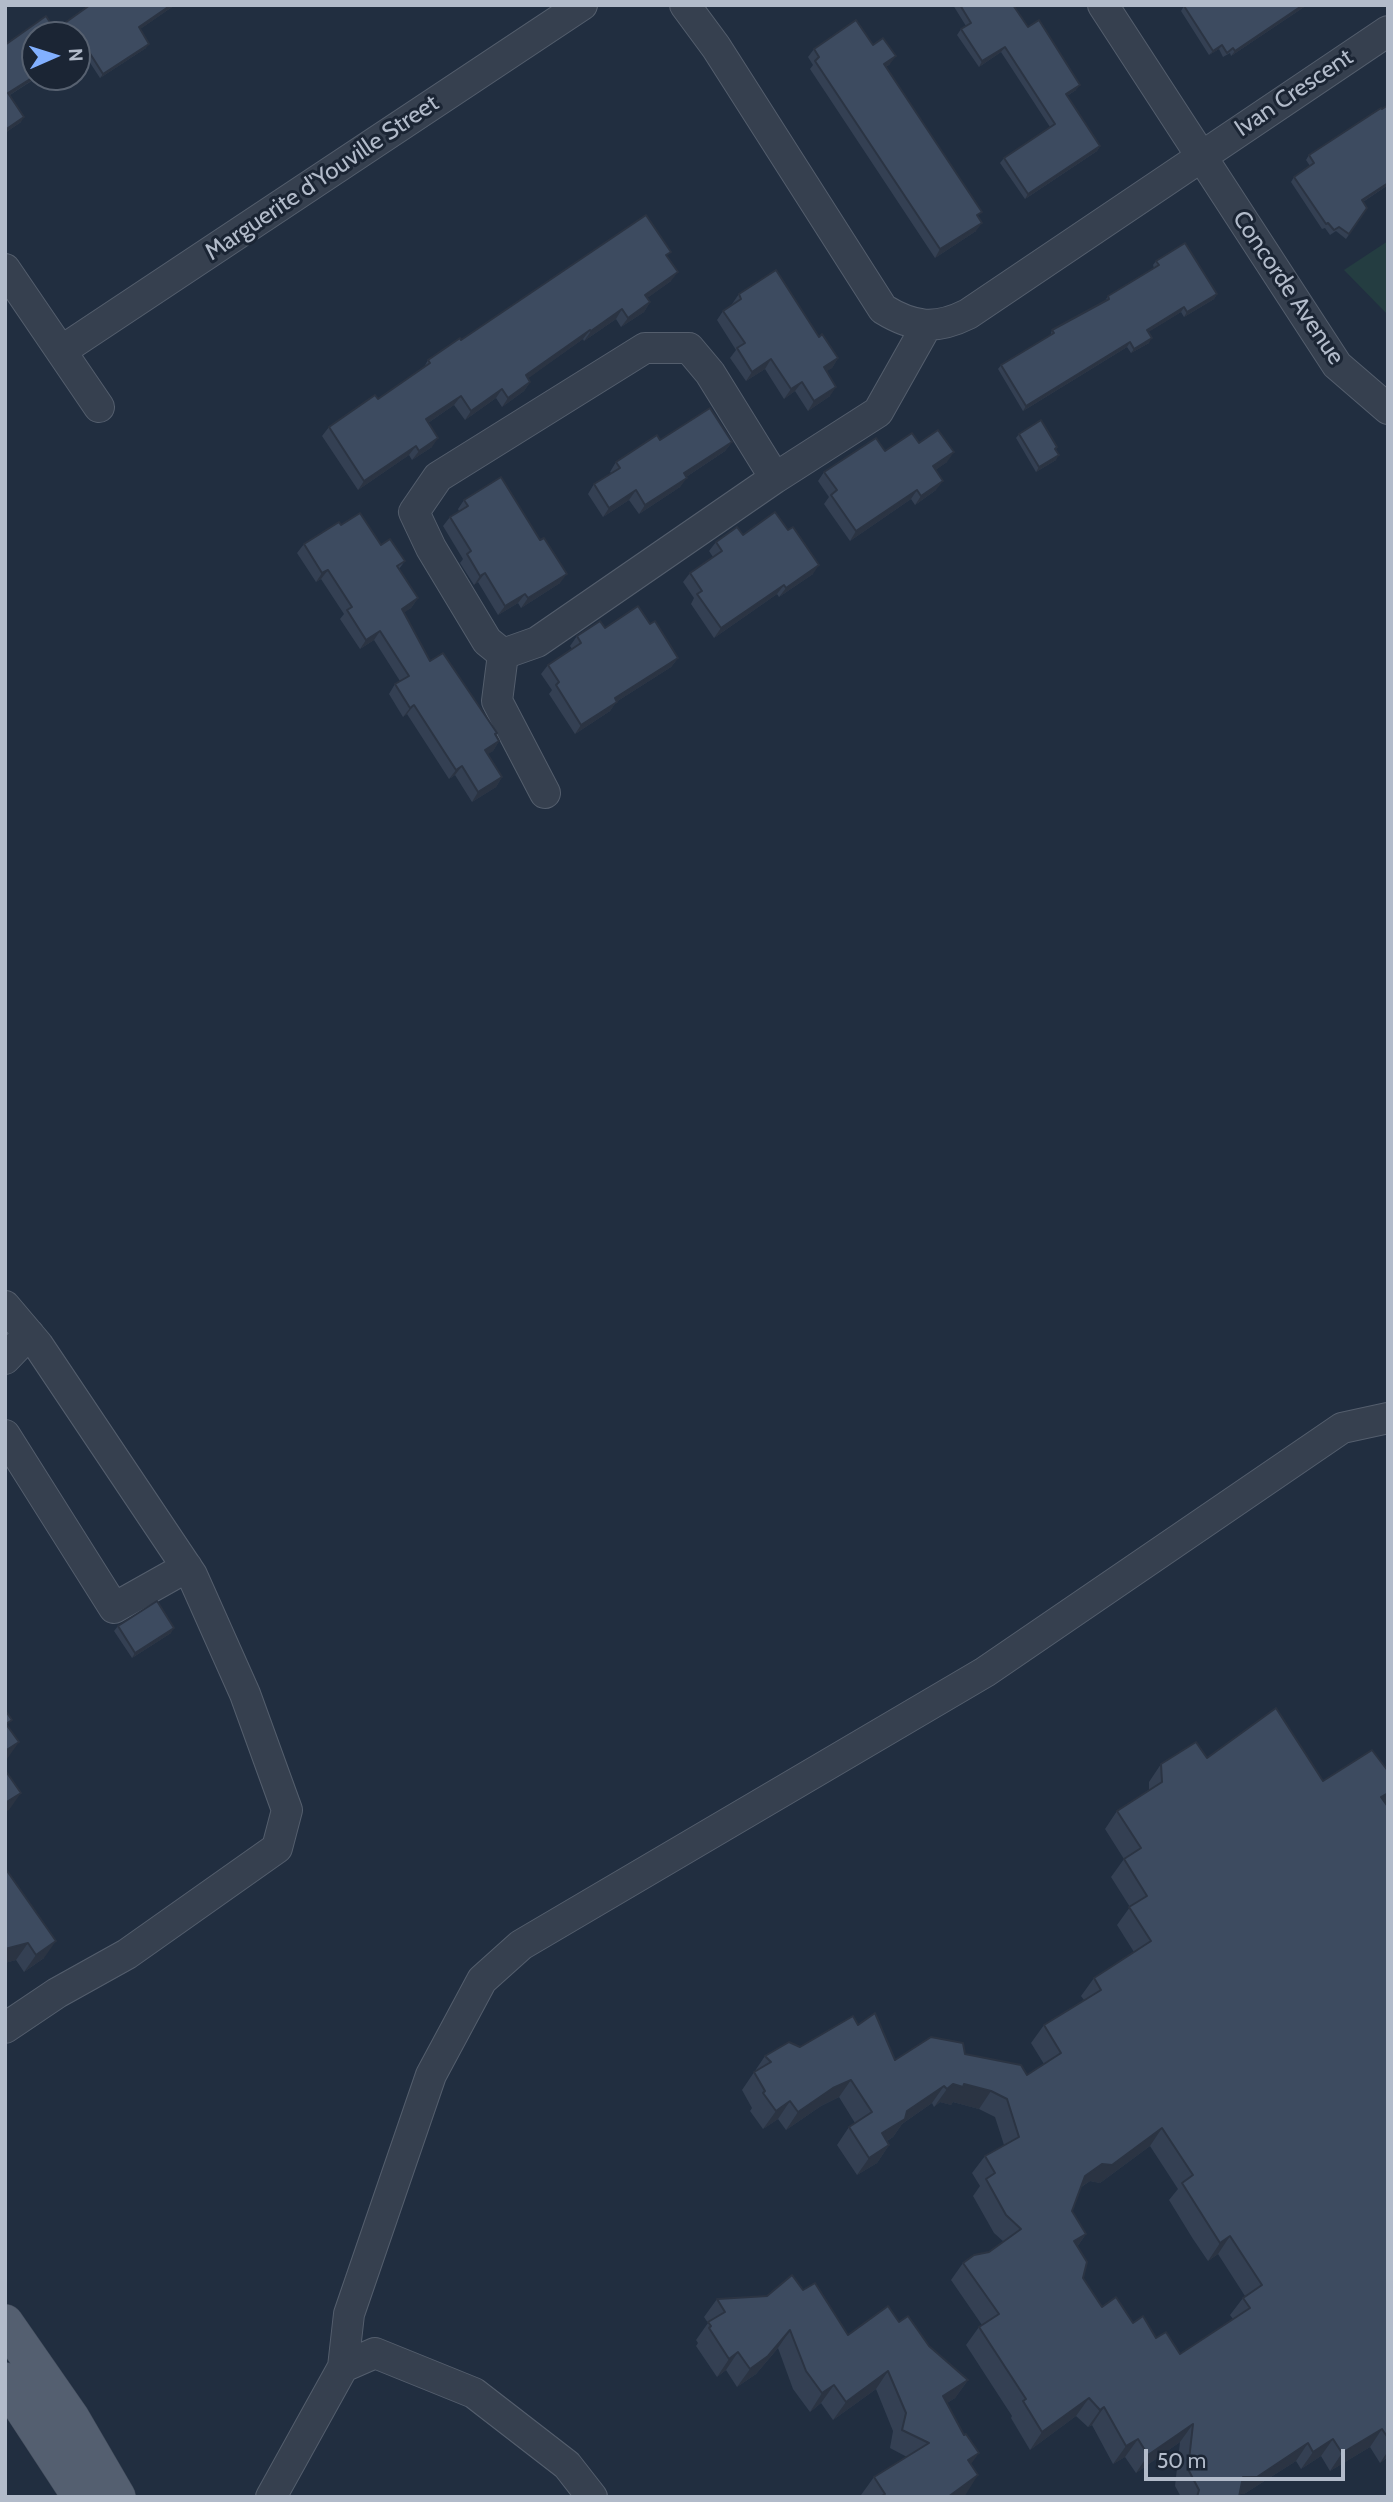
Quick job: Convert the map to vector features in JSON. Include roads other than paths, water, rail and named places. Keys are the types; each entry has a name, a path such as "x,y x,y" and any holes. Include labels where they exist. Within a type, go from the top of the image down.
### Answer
{"main road":[{"path":"5,2323 71,2418 117,2497"},
{"path":"5,2381 81,2497"}],"street":[{"name":"Marguerite d'Youville Street","path":"61,351 582,5"},
{"path":"685,5 716,47 883,309 903,321 927,325 949,324 968,314 1200,156"},
{"name":"Concorde Avenue","path":"1103,5 1337,365 1388,410"},
{"name":"Ivan Crescent","path":"1200,156 1388,31"},
{"path":"5,269 99,407"},
{"path":"503,654 537,642 775,478 877,412 927,325"},
{"path":"503,654 487,641 431,548 414,512 438,477 645,348 689,348 710,373 775,478"},
{"path":"503,654 497,701 545,793"},
{"path":"5,1306 29,1334 187,1567 245,1694 287,1810 277,1849 127,1954 57,1993 5,2028"},
{"path":"5,1359 29,1334"},
{"path":"271,2497 343,2367 349,2314 431,2075 482,1980 521,1945 985,1672 1342,1428 1388,1418"},
{"path":"5,1435 114,1608 187,1567"},
{"path":"343,2367 375,2353 474,2393 567,2465 592,2497"}]}
